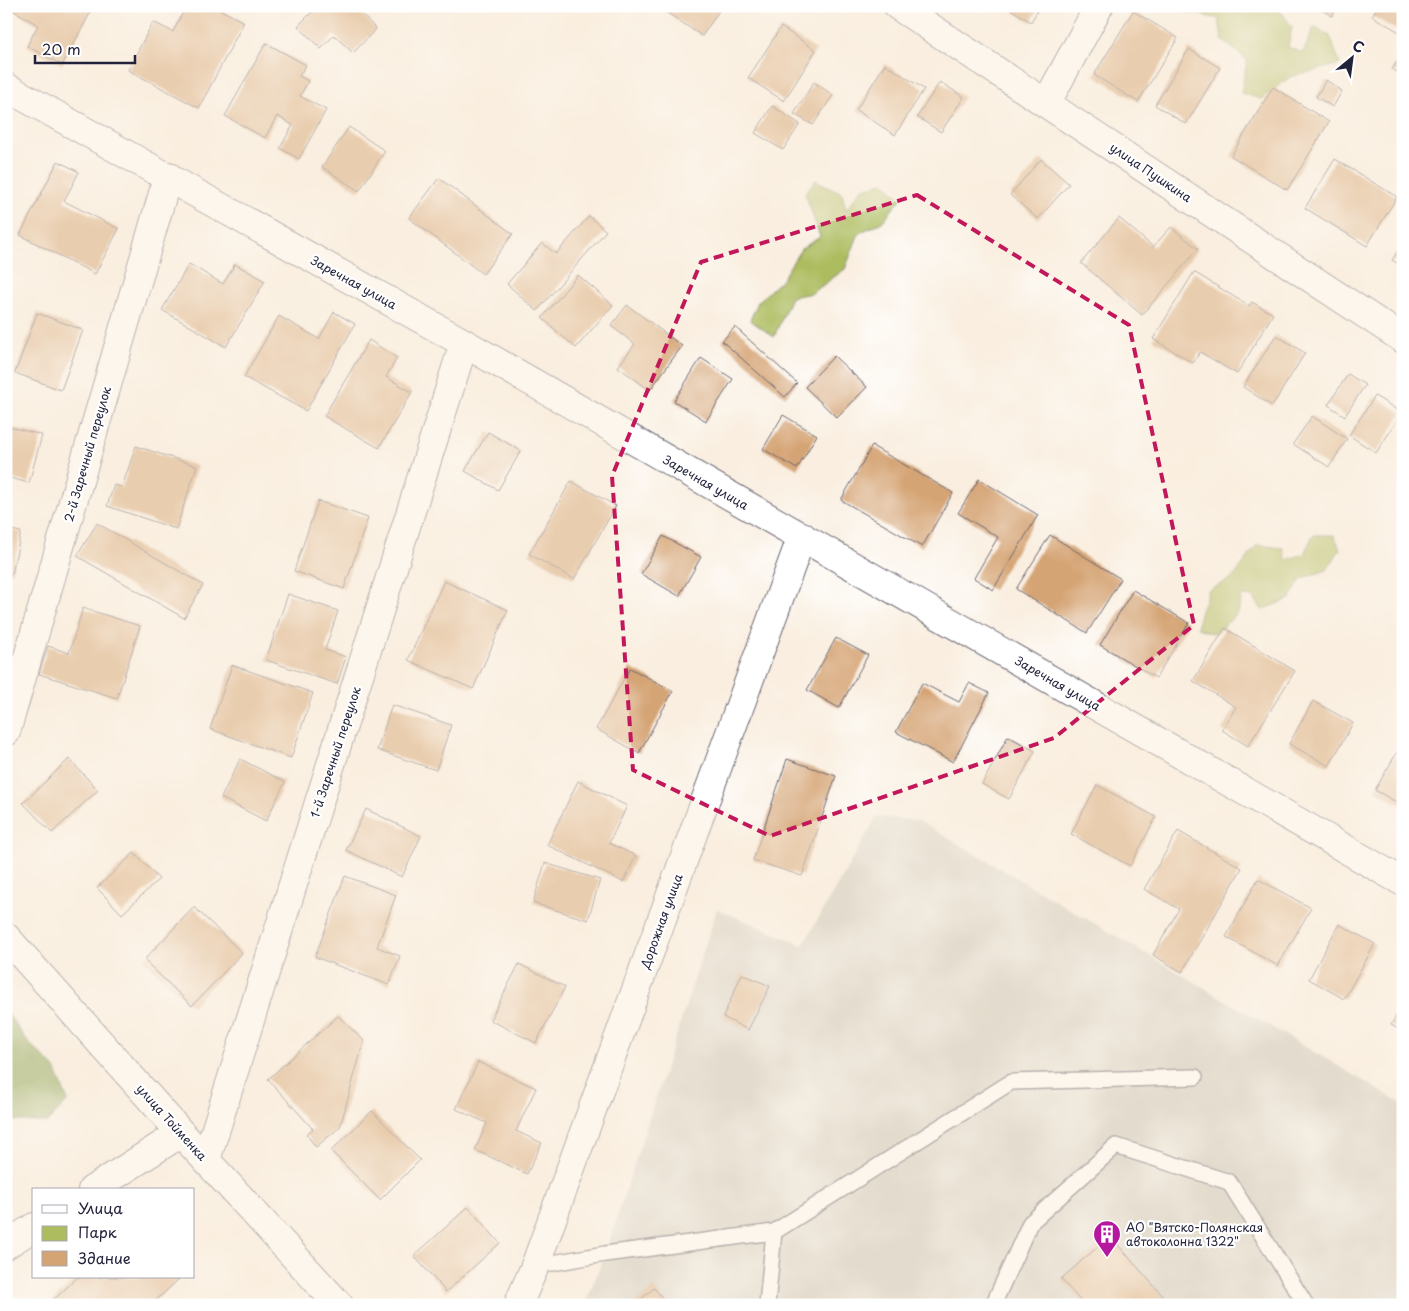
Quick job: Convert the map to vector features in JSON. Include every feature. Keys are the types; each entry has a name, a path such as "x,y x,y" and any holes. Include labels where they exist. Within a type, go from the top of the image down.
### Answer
{"street":[{"name":"улица Пушкина","path":"898,6 1047,102 1403,339"},
{"path":"1047,102 1099,6"},
{"name":"Заречная улица","path":"6,88 168,176 464,343 1403,882"},
{"name":"2-й Заречный переулок","path":"6,732 168,176"},
{"name":"1-й Заречный переулок","path":"206,1160 464,343"},
{"name":"Дорожная улица","path":"518,1305 535,1266 802,536"},
{"name":"улица Тойменка","path":"6,937 181,1133 339,1305"},
{"path":"95,1188 181,1133"},
{"path":"6,1245 32,1228"}],"lane":[{"path":"535,1266 605,1254 774,1232 1011,1082 1195,1077"},
{"path":"993,1305 1030,1223 1116,1146 1229,1182 1306,1305"},
{"path":"767,1305 774,1232"}],"highlighted area":[{"path":"917,195 1129,325 1194,625 1054,738 770,836 633,770 612,476 701,262"}],"shaded area":[{"path":"877,816 919,821 1403,1104 1403,1305 585,1305 605,1254 717,909 803,945"}],"green space":[{"path":"1188,6 1277,6 1292,27 1288,47 1303,53 1314,27 1330,36 1340,64 1290,77 1261,99 1241,93 1247,60 1222,40 1219,19 1188,12"},
{"path":"815,180 842,193 846,210 861,189 884,182 901,199 882,222 859,233 845,269 812,293 791,297 774,337 750,320 758,302 782,279 801,249 820,237 805,193"},
{"path":"1313,535 1334,535 1340,549 1327,570 1301,579 1290,599 1262,610 1253,597 1242,596 1238,613 1215,634 1197,628 1208,590 1233,578 1257,545 1283,548 1286,560 1304,554"},
{"path":"6,1011 28,1042 55,1068 68,1101 47,1123 6,1120"}],"building":[{"path":"6,6 94,6 62,65 27,46 38,25"},
{"path":"186,6 213,6 244,22 199,108 128,70 153,22 173,32"},
{"path":"318,6 354,6 376,29 353,53 334,35 321,49 298,26"},
{"path":"657,6 722,6 702,36"},
{"path":"1005,6 1040,6 1031,22"},
{"path":"1316,6 1339,6 1332,16"},
{"path":"1378,6 1403,6 1403,34 1372,16"},
{"path":"1133,11 1178,38 1138,102 1094,75"},
{"path":"781,27 816,50 784,101 748,78"},
{"path":"266,43 306,65 299,76 308,81 300,96 326,110 299,159 280,148 293,125 277,116 265,138 225,116"},
{"path":"1189,49 1220,68 1186,124 1155,105"},
{"path":"1403,54 1403,76 1392,69"},
{"path":"885,64 924,89 895,135 856,110"},
{"path":"1326,80 1342,91 1333,107 1316,97"},
{"path":"814,82 833,95 813,125 794,114"},
{"path":"940,82 964,97 941,132 917,117"},
{"path":"1273,87 1329,122 1287,190 1231,156"},
{"path":"772,106 800,124 783,150 755,133"},
{"path":"349,127 385,151 359,191 322,167"},
{"path":"1041,159 1069,184 1038,219 1010,195"},
{"path":"1335,159 1397,197 1367,246 1305,208"},
{"path":"58,161 79,172 64,201 119,229 95,274 20,235"},
{"path":"439,178 513,234 483,274 409,218"},
{"path":"589,216 606,231 537,311 507,284 542,243 556,254"},
{"path":"1119,218 1153,247 1171,227 1198,249 1142,315 1081,263"},
{"path":"1403,243 1403,267 1392,260"},
{"path":"189,264 223,284 235,264 265,281 226,347 162,310"},
{"path":"1194,272 1249,306 1252,302 1273,314 1237,374 1200,352 1193,363 1153,339"},
{"path":"578,275 613,305 576,348 542,318"},
{"path":"627,305 682,346 650,390 618,367 635,344 611,326"},
{"path":"334,312 355,324 306,411 244,377 279,316 319,339"},
{"path":"37,313 83,330 61,390 15,373"},
{"path":"735,327 797,383 785,397 722,341"},
{"path":"1276,335 1305,353 1272,406 1243,387"},
{"path":"369,340 397,358 386,377 412,392 379,448 324,416"},
{"path":"834,356 867,387 837,418 805,387"},
{"path":"701,358 733,379 706,421 674,401"},
{"path":"1348,374 1365,385 1345,416 1328,405"},
{"path":"1375,396 1402,413 1376,453 1349,435"},
{"path":"783,415 817,435 797,469 763,449"},
{"path":"1312,416 1347,439 1329,467 1293,444"},
{"path":"6,426 42,435 29,483 6,477"},
{"path":"488,432 521,451 498,490 465,471"},
{"path":"136,446 197,466 176,529 107,506 114,485 122,487"},
{"path":"872,446 953,493 922,547 841,500"},
{"path":"979,479 1038,515 993,590 974,578 998,537 958,513"},
{"path":"571,481 616,506 574,579 529,554"},
{"path":"318,501 368,518 344,589 294,571"},
{"path":"97,523 203,585 184,618 77,556"},
{"path":"6,529 21,532 12,574 6,573"},
{"path":"1050,535 1121,579 1087,633 1016,589"},
{"path":"663,536 701,557 679,596 641,574"},
{"path":"444,581 508,610 473,689 408,660"},
{"path":"1133,590 1189,623 1156,678 1100,645"},
{"path":"288,594 338,611 325,650 346,657 337,684 266,660"},
{"path":"83,608 140,626 117,698 39,674 48,646 69,653"},
{"path":"1225,628 1295,671 1248,746 1222,730 1236,707 1193,681"},
{"path":"836,638 868,655 839,708 807,690"},
{"path":"232,665 313,693 291,758 210,729"},
{"path":"630,668 673,691 639,753 596,729"},
{"path":"922,683 959,702 969,683 989,693 953,762 896,732"},
{"path":"1313,701 1353,723 1329,766 1289,744"},
{"path":"392,705 451,725 436,770 377,750"},
{"path":"1008,736 1035,751 1009,799 982,784"},
{"path":"1403,742 1403,806 1375,790"},
{"path":"69,759 98,790 52,833 23,803"},
{"path":"240,759 285,782 266,821 221,798"},
{"path":"787,759 836,776 802,876 753,860"},
{"path":"578,781 627,806 609,843 636,856 623,882 547,845"},
{"path":"1097,785 1156,817 1130,866 1071,834"},
{"path":"366,809 421,836 402,877 346,850"},
{"path":"1178,831 1242,868 1182,972 1153,955 1179,909 1144,889"},
{"path":"134,853 159,879 122,914 97,888"},
{"path":"545,863 600,880 588,920 533,903"},
{"path":"345,876 396,895 377,947 400,956 389,985 315,957"},
{"path":"1258,879 1311,908 1278,966 1226,937"},
{"path":"194,907 242,953 192,1006 144,960"},
{"path":"1339,924 1375,944 1344,999 1309,979"},
{"path":"519,964 565,987 536,1043 490,1020"},
{"path":"742,974 770,986 748,1030 723,1017"},
{"path":"1403,1004 1403,1031 1391,1025"},
{"path":"338,1016 364,1041 340,1127 316,1147 306,1134 313,1129 268,1079"},
{"path":"478,1062 536,1088 516,1131 542,1143 527,1174 475,1150 487,1123 456,1109"},
{"path":"372,1111 420,1160 380,1200 331,1151"},
{"path":"468,1207 500,1243 446,1292 414,1256"},
{"name":"АО \"Вятско-Полянская автоколонна 1322\"","path":"1110,1236 1171,1305 1084,1305 1061,1279"},
{"path":"77,1278 179,1279 151,1305 48,1305"},
{"path":"654,1288 668,1305 634,1305"}],"place":[{"name":"АО \"Вятско-Полянская автоколонна 1322\"","path":"1107,1258"}]}
